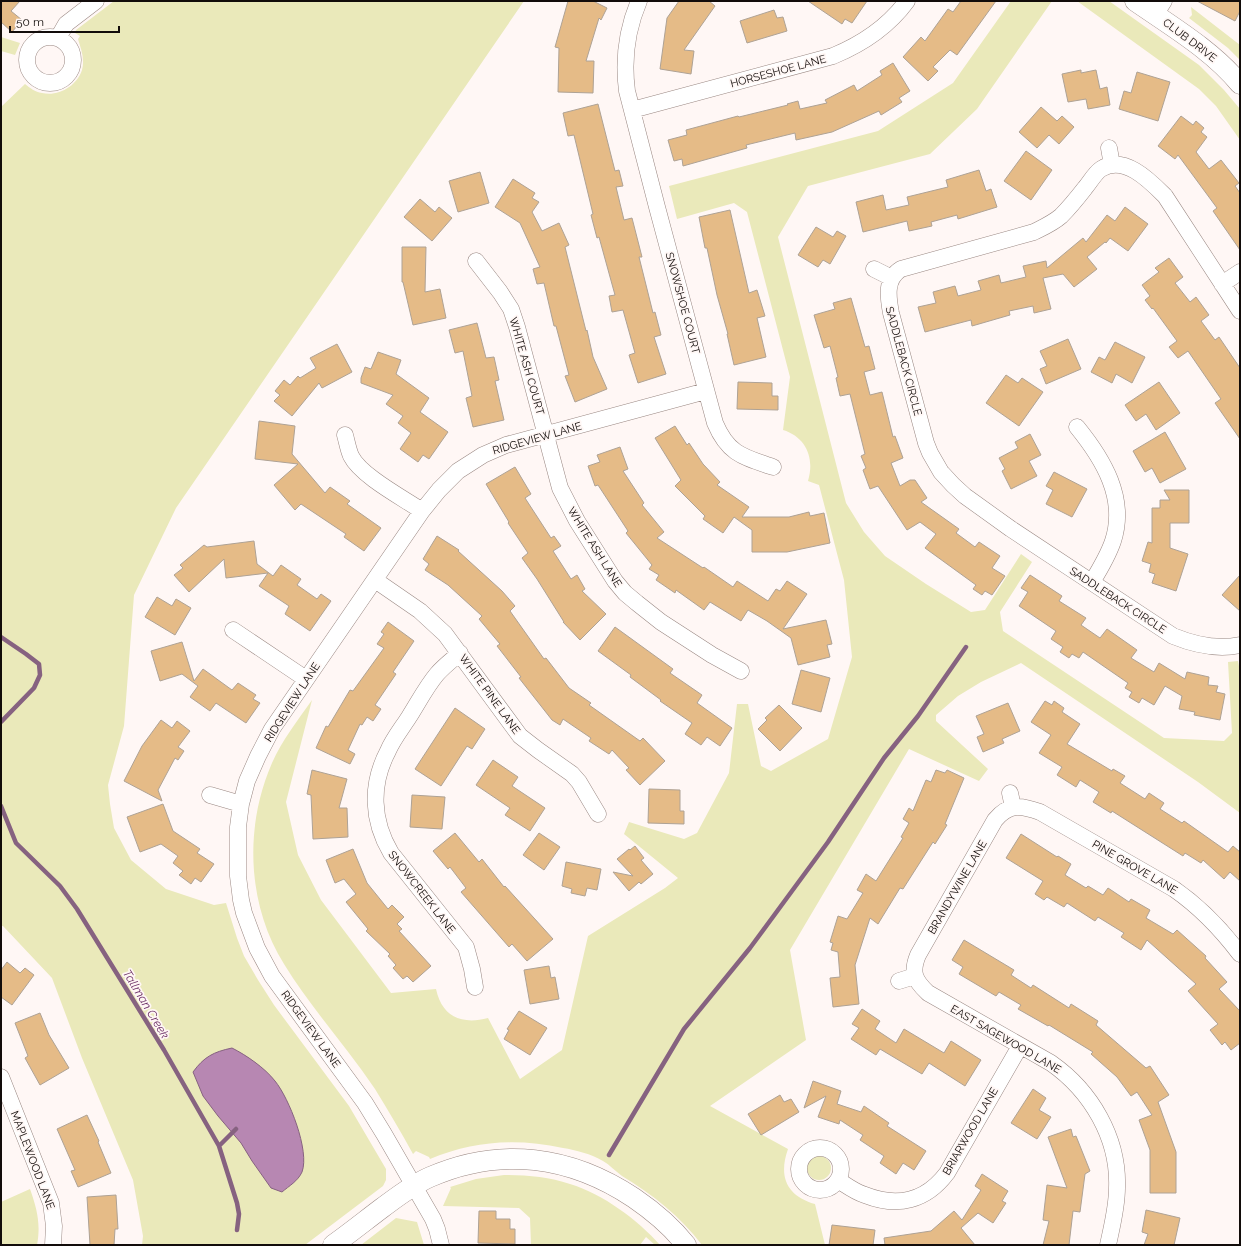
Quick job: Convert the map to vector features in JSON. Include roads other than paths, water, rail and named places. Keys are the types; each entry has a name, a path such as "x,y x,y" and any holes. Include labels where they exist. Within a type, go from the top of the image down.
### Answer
{"street":[{"path":"58,38 66,24 96,1"},
{"name":"SNOWSHOE COURT","path":"639,1 630,29 626,55 626,82 632,110 706,391 719,432 730,447 746,459 773,466"},
{"name":"HORSESHOE LANE","path":"632,110 832,56 857,44 879,30 895,17 908,1"},
{"name":"CLUB DRIVE","path":"1135,1 1159,8 1229,72 1240,84"},
{"path":"1109,148 1112,165"},
{"path":"874,269 892,278 896,272 907,266 1034,232 1048,225 1061,215 1101,169 1112,165 1126,166 1139,173 1165,196 1240,311"},
{"name":"WHITE ASH COURT","path":"476,261 511,309 546,435"},
{"path":"1222,284 1240,272"},
{"name":"SADDLEBACK CIRCLE","path":"892,278 888,295 926,443 941,472 953,485 980,507 1174,636 1191,643 1210,646 1230,647 1240,645"},
{"name":"RIDGEVIEW LANE","path":"441,1245 433,1219 365,1103 272,976 257,948 244,913 238,882 238,827 241,804 247,781 264,743 280,716 422,511 444,484 458,471 494,449 706,391"},
{"path":"1077,427 1090,443 1102,462 1112,483 1116,504 1116,528 1113,542 1107,558 1092,582"},
{"path":"345,435 352,457 359,466 370,476 422,511"},
{"name":"WHITE ASH LANE","path":"546,435 556,476 565,499 620,587 661,622 741,672"},
{"name":"WHITE PINE LANE","path":"375,580 433,621 460,653 520,736 572,774 579,782 598,814"},
{"path":"234,630 306,678"},
{"name":"SNOWCREEK LANE","path":"460,653 436,675 388,751 380,769 376,787 375,807 380,830 391,853 466,947 475,987"},
{"path":"210,795 241,804"},
{"name":"PINE GROVE LANE","path":"1011,800 1040,812 1170,886 1192,902 1211,919 1240,954"},
{"name":"BRANDYWINE LANE","path":"915,976 914,965 918,955 992,827 1011,800"},
{"path":"899,981 915,976"},
{"name":"EAST SAGEWOOD LANE","path":"915,976 918,983 928,993 1051,1063 1076,1084 1090,1101 1107,1131 1115,1160 1118,1186 1115,1214 1108,1245"},
{"name":"BRIARWOOD LANE","path":"838,1180 865,1195 886,1200 896,1201 913,1198 932,1190 947,1173 1020,1046"},
{"name":"MAPLEWOOD LANE","path":"1,1077 51,1203 54,1226 53,1245"},
{"path":"334,1245 414,1185 444,1171 477,1162 524,1158 558,1163 597,1177 626,1193 652,1212 675,1232 686,1245"}],"waterway":[{"name":"Tallman Creek","path":"1,637 39,664 40,675 34,688 1,722"},
{"path":"609,1155 684,1029 750,948 828,842 884,758 918,716 966,647"},
{"name":"Tallman Creek","path":"1,806 16,843 60,886 77,909 164,1050 219,1146 237,1203 239,1214 237,1230"},
{"path":"219,1146 236,1129"}]}
